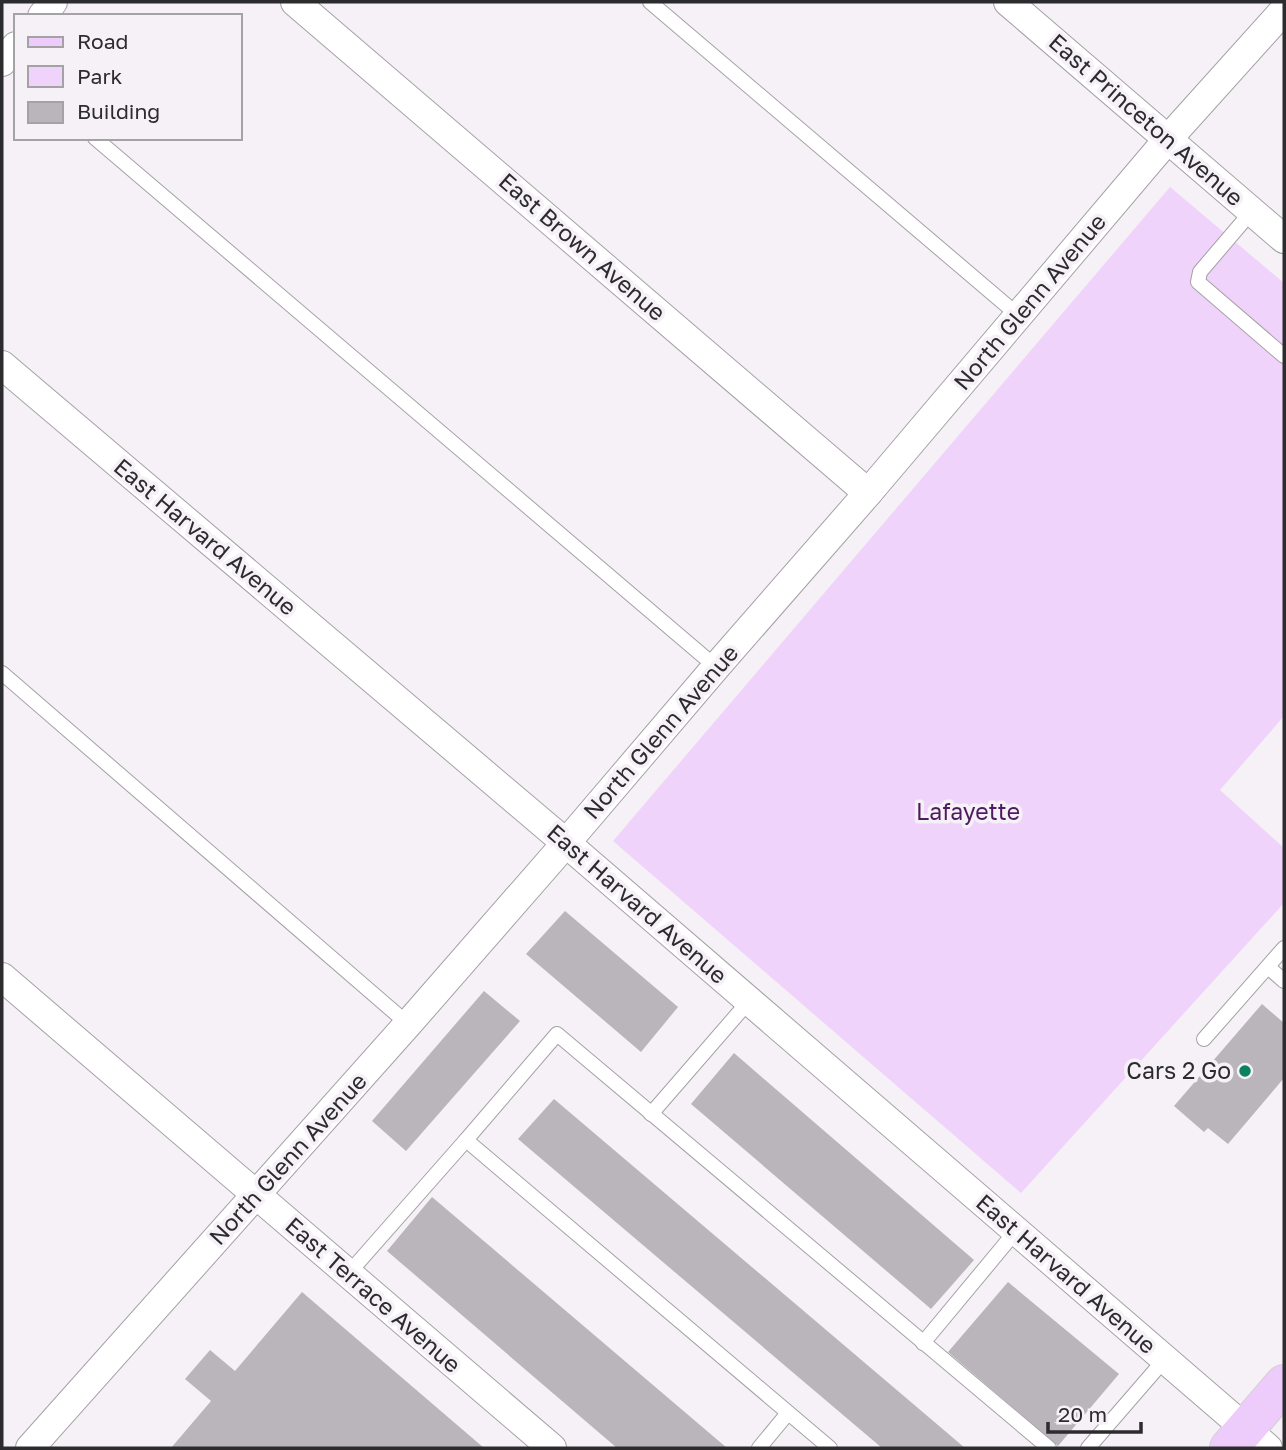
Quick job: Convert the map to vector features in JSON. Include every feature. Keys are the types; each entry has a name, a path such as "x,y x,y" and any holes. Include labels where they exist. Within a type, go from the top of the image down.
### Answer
{"main road":[{"path":"1247,1442 1284,1384"}],"street":[{"name":"East Brown Avenue","path":"295,2 869,493"},
{"name":"East Princeton Avenue","path":"1008,2 1284,239"},
{"name":"North Glenn Avenue","path":"30,1448 566,843 869,493 1168,139 1284,10"},
{"name":"East Harvard Avenue","path":"2,365 566,843 1165,1359 1247,1442"},
{"name":"East Terrace Avenue","path":"2,977 552,1448"}],"lane":[{"path":"650,2 1019,316"},
{"path":"96,140 716,667"},
{"path":"1252,211 1200,272 1198,282 1284,356"},
{"path":"2,673 408,1024"},
{"path":"1204,1039 1284,948"},
{"path":"1268,967 1284,981"},
{"path":"651,1114 749,1001"},
{"path":"348,1274 557,1034 1049,1448"},
{"path":"466,1140 830,1448"},
{"path":"923,1343 1017,1231"},
{"path":"1088,1448 1165,1359"},
{"path":"759,1448 788,1413"}],"green space":[{"name":"Lafayette","path":"1170,187 1284,283 1284,716 1220,790 1284,848 1284,903 1021,1193 613,841"}],"building":[{"path":"565,911 678,1007 641,1052 526,954"},
{"path":"484,991 520,1021 406,1151 372,1121"},
{"path":"1262,1004 1284,1023 1284,1078 1228,1144 1208,1128 1204,1132 1174,1106"},
{"path":"734,1053 974,1260 931,1309 691,1104"},
{"path":"554,1099 965,1448 882,1448 518,1139"},
{"path":"432,1197 727,1448 617,1448 387,1251"},
{"path":"1008,1282 1119,1374 1058,1446 948,1352"},
{"path":"302,1292 484,1448 171,1448 211,1401 185,1379 210,1350 235,1371"}],"place":[{"name":"Cars 2 Go","path":"1245,1071"}]}
